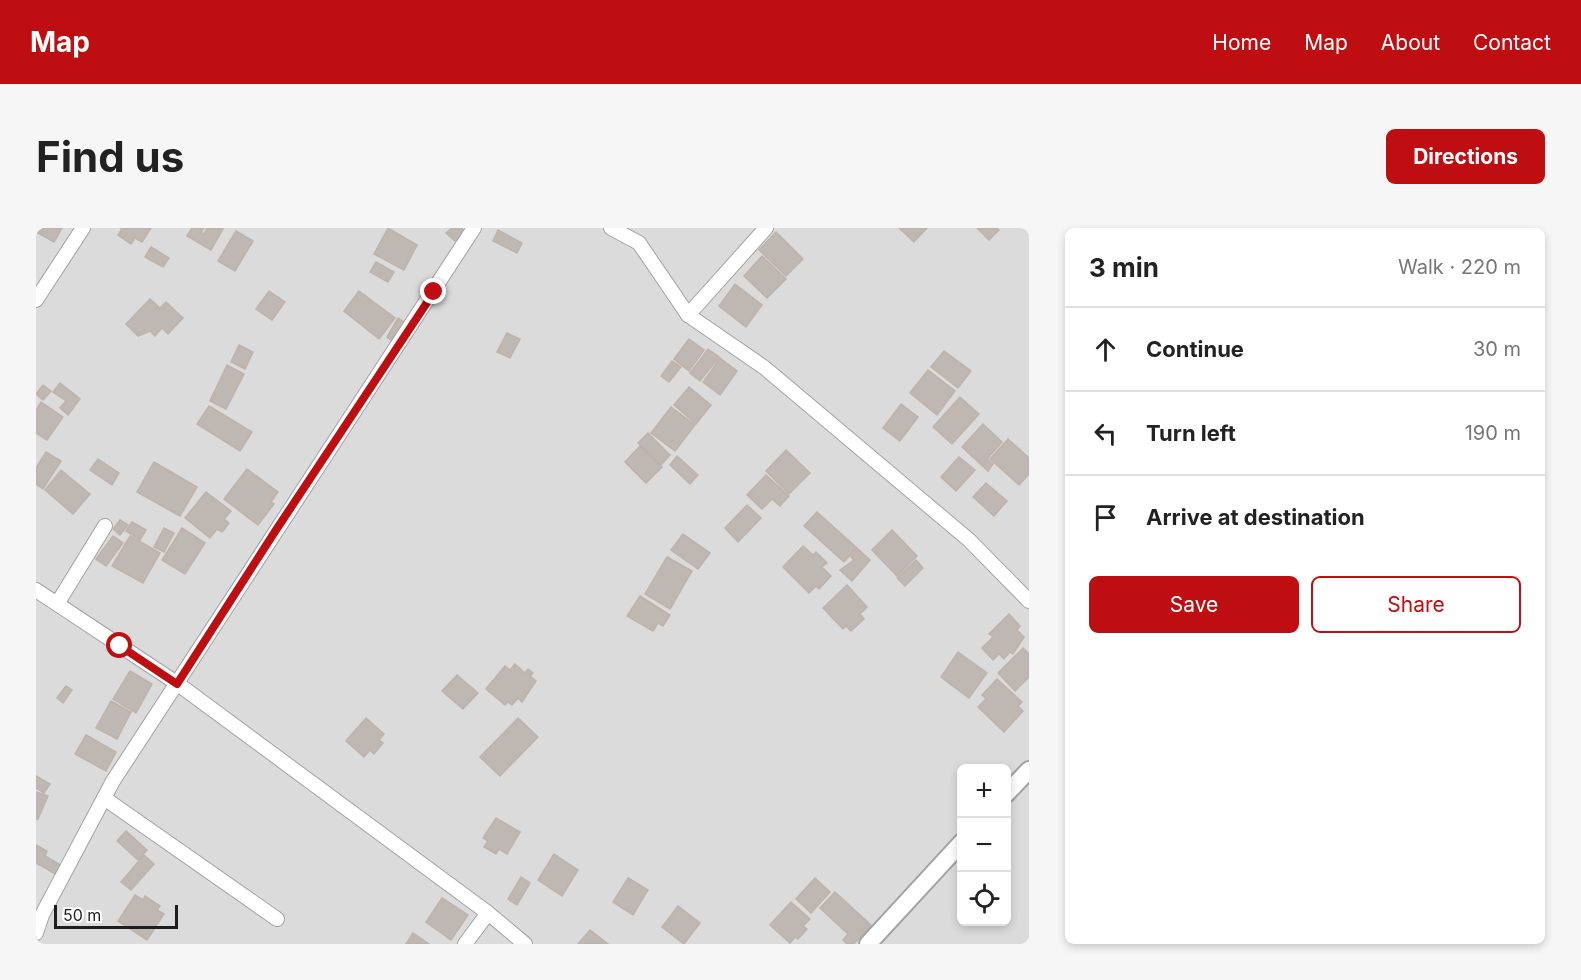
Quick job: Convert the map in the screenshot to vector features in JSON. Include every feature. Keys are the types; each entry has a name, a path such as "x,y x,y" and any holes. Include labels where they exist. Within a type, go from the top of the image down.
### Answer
{"street":[{"path":"36,300 83,228"},
{"path":"36,933 42,915 104,798 474,228"},
{"path":"611,228 639,243 688,315 765,368 969,540 1029,601"},
{"path":"688,315 766,228"},
{"path":"57,604 105,526"},
{"path":"36,591 177,684 488,913 525,944"},
{"path":"1011,789 1029,770"},
{"path":"104,798 277,919"},
{"path":"868,944 957,847"},
{"path":"465,944 488,913"}],"shaded area":[{"path":"36,228 1029,228 1029,944 36,944"}],"building":[{"path":"36,228 62,228 54,242 36,232"},
{"path":"120,228 151,228 142,242 135,238 131,244 118,235 122,229"},
{"path":"192,228 204,228 201,232 204,234 207,228 223,229 211,250 187,236"},
{"path":"388,228 417,245 404,270 374,254"},
{"path":"452,228 461,228 465,231 455,241 446,233"},
{"path":"899,228 927,228 914,242"},
{"path":"977,228 997,228 999,230 989,240"},
{"path":"498,230 522,243 517,253 493,241"},
{"path":"236,231 253,241 235,271 218,261"},
{"path":"776,232 803,259 786,276 759,250"},
{"path":"151,247 169,258 163,267 145,257"},
{"path":"762,256 786,279 767,298 744,276"},
{"path":"376,262 394,272 388,282 370,272"},
{"path":"735,284 762,305 746,327 719,306"},
{"path":"269,291 285,302 272,320 256,309"},
{"path":"359,291 395,318 379,339 344,311"},
{"path":"150,299 160,308 166,302 183,318 168,334 162,328 155,336 150,331 138,336 126,324"},
{"path":"398,318 407,324 395,343 387,337"},
{"path":"507,333 520,339 510,358 497,352"},
{"path":"689,339 704,350 689,371 674,359"},
{"path":"239,345 253,352 245,369 231,362"},
{"path":"708,349 719,357 700,381 690,373"},
{"path":"944,351 971,371 958,388 931,367"},
{"path":"720,358 737,371 720,395 703,382"},
{"path":"672,361 681,367 669,382 661,376"},
{"path":"227,365 244,374 226,409 210,401"},
{"path":"928,370 955,391 937,415 910,393"},
{"path":"60,383 80,399 68,415 60,408 66,401 53,392"},
{"path":"43,385 51,391 43,400 36,394"},
{"path":"689,387 711,405 696,424 674,405"},
{"path":"960,397 979,414 952,444 933,427"},
{"path":"41,402 63,417 47,440 36,433 36,410"},
{"path":"901,404 918,417 900,441 883,428"},
{"path":"209,406 252,432 240,451 197,424"},
{"path":"671,407 695,425 675,451 651,433"},
{"path":"983,424 1002,442 987,459 993,464 988,471 962,447"},
{"path":"648,433 670,455 661,465 638,443"},
{"path":"1008,439 1029,458 1029,474 1019,485 990,459"},
{"path":"640,446 662,467 646,483 625,462"},
{"path":"786,450 810,473 789,494 766,471"},
{"path":"46,452 61,461 43,489 36,484 36,468"},
{"path":"677,456 698,475 690,484 670,465"},
{"path":"959,457 975,470 956,491 941,477"},
{"path":"98,459 119,473 112,485 90,470"},
{"path":"154,462 197,487 180,516 137,492"},
{"path":"247,469 278,492 271,502 274,504 258,525 224,499"},
{"path":"61,470 90,494 73,514 45,490"},
{"path":"766,475 789,496 780,506 772,499 762,509 747,495"},
{"path":"986,483 1007,501 994,516 973,497"},
{"path":"206,492 231,511 224,519 229,523 222,532 217,529 210,538 185,518"},
{"path":"747,505 761,518 738,542 725,528"},
{"path":"817,512 857,548 844,562 804,526"},
{"path":"120,520 128,525 120,535 113,529"},
{"path":"132,522 146,530 140,540 126,531"},
{"path":"164,528 174,533 164,552 154,547"},
{"path":"182,528 205,543 185,574 162,560"},
{"path":"892,530 917,556 897,576 872,550"},
{"path":"683,534 710,553 698,569 671,550"},
{"path":"113,536 123,543 106,566 96,559"},
{"path":"130,536 160,553 143,583 112,566"},
{"path":"803,546 813,555 816,552 827,563 822,567 831,576 819,589 816,586 809,593 783,567"},
{"path":"858,549 870,560 852,581 840,570 854,560 851,557"},
{"path":"667,557 692,571 670,609 645,594"},
{"path":"916,560 923,568 905,586 897,578"},
{"path":"847,585 867,607 860,614 864,619 851,631 846,626 843,629 823,608"},
{"path":"640,596 670,615 663,626 658,623 653,631 627,616"},
{"path":"1009,614 1020,626 1017,630 1024,637 1013,654 1010,652 1004,659 999,654 993,660 982,648 993,637 989,634"},
{"path":"1023,648 1029,654 1029,677 1015,691 998,673"},
{"path":"958,652 987,673 969,698 941,677"},
{"path":"515,664 525,673 528,669 533,673 530,676 536,681 522,702 518,698 512,705 508,702 505,705 486,689 505,666 510,670"},
{"path":"130,671 152,684 136,713 113,699"},
{"path":"457,675 478,693 463,709 442,691"},
{"path":"997,679 1022,702 1018,706 1023,711 1004,732 978,707 986,699 982,695"},
{"path":"66,686 72,690 63,703 57,698"},
{"path":"111,701 131,712 117,739 96,728"},
{"path":"366,718 384,734 379,740 383,743 374,754 370,750 364,757 346,741"},
{"path":"518,718 538,737 500,776 480,757"},
{"path":"86,735 116,752 106,771 75,754"},
{"path":"36,776 50,784 44,793 36,788"},
{"path":"36,792 48,796 38,819 36,819"},
{"path":"496,818 520,832 507,854 499,849 496,854 484,847 488,841 483,838"},
{"path":"126,831 147,850 138,860 117,841"},
{"path":"36,845 47,851 45,856 64,867 59,876 36,863"},
{"path":"554,854 578,870 562,896 538,880"},
{"path":"144,855 154,864 131,890 121,882"},
{"path":"521,877 530,883 517,905 508,899"},
{"path":"628,878 648,890 633,915 613,902"},
{"path":"815,878 830,892 811,913 796,899"},
{"path":"835,892 871,925 854,944 847,944 843,940 848,934 820,908"},
{"path":"135,895 143,900 145,896 160,906 157,910 164,914 147,940 118,921"},
{"path":"442,898 468,915 451,940 426,922"},
{"path":"791,902 810,919 803,926 807,929 798,939 795,937 790,943 770,925"},
{"path":"678,906 700,923 684,944 662,927"},
{"path":"590,930 608,944 578,944"},
{"path":"413,933 429,944 406,944"}],"route":[{"path":"120,646 177,684 434,292"}]}
